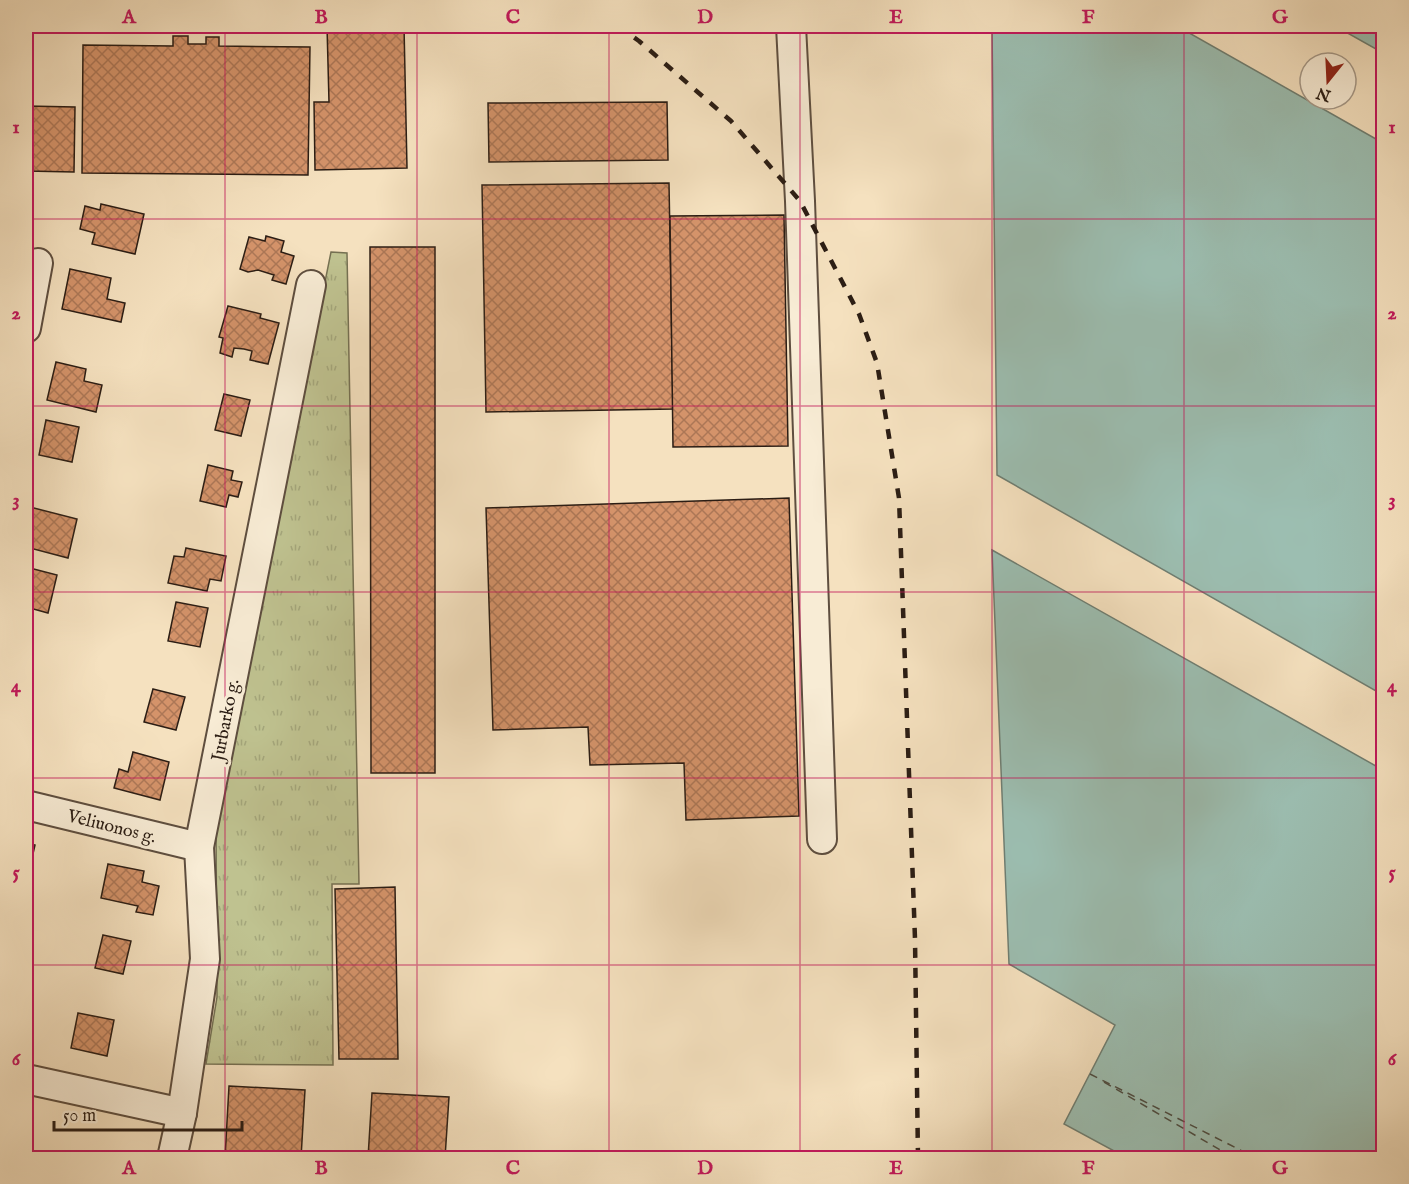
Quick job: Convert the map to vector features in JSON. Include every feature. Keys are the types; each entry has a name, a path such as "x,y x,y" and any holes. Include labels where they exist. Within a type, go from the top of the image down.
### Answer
{"street":[{"path":"792,26 822,839"},
{"path":"26,328 38,263"},
{"name":"Jurbarko g.","path":"172,1158 182,1113 205,959 199,848 311,285"},
{"name":"Veliuonos g.","path":"26,805 199,848"},
{"path":"26,1079 182,1113"}],"green space":[{"path":"331,252 347,253 359,884 332,884 333,1065 206,1064 217,997 216,824"}],"shaded area":[{"path":"992,26 1177,26 1298,95 1298,111 1327,111 1383,143 1383,695 997,475"},
{"path":"1335,26 1383,26 1383,53"},
{"path":"992,550 1383,770 1383,1158 1127,1158 1064,1124 1115,1025 1009,964"}],"building":[{"path":"327,26 404,26 407,168 315,170 314,102 329,102"},
{"path":"173,36 188,36 188,44 206,44 206,37 219,37 219,46 310,47 308,175 82,173 83,45 173,46"},
{"path":"667,102 668,160 489,162 488,103"},
{"path":"26,106 75,107 74,172 26,171"},
{"path":"669,183 673,409 486,412 482,185"},
{"path":"101,204 144,214 135,254 92,244 95,233 80,229 85,206 100,210"},
{"path":"784,215 788,446 673,447 670,216"},
{"path":"266,236 284,241 281,252 294,256 286,284 272,280 274,275 258,270 248,272 240,269 249,237 265,241"},
{"path":"370,247 435,247 435,773 371,773"},
{"path":"70,269 111,278 107,299 125,303 121,322 62,309"},
{"path":"228,306 261,314 260,318 279,323 268,364 250,360 252,351 244,349 234,348 232,357 220,353 223,338 219,337"},
{"path":"56,362 86,369 84,381 102,385 96,412 47,400"},
{"path":"224,394 250,400 241,436 215,430"},
{"path":"46,420 79,427 72,462 39,455"},
{"path":"208,465 233,471 231,480 242,482 238,497 229,495 226,507 200,501"},
{"path":"789,498 799,816 686,820 684,763 590,765 588,727 493,730 486,508"},
{"path":"26,506 77,519 68,558 26,547"},
{"path":"186,548 226,556 221,581 210,579 207,591 168,583 174,556 184,557"},
{"path":"26,567 57,575 48,613 26,607"},
{"path":"176,602 208,608 200,647 168,641"},
{"path":"26,648 33,650 26,681"},
{"path":"153,689 185,697 176,730 144,722"},
{"path":"133,752 169,762 160,800 114,788 119,769 128,772"},
{"path":"26,843 35,845 26,884"},
{"path":"108,864 144,871 142,882 159,886 153,915 136,912 138,906 101,898"},
{"path":"395,887 398,1059 339,1059 335,889"},
{"path":"103,935 131,941 123,974 95,968"},
{"path":"78,1013 114,1020 107,1056 71,1048"},
{"path":"229,1086 305,1090 301,1158 225,1158"},
{"path":"372,1093 449,1097 445,1158 368,1158"}],"ferry route":[{"path":"1090,1074 1256,1158"},
{"path":"1104,1082 1234,1158"}],"railway":[{"path":"618,26 639,41 731,121 800,201 859,314 877,363 899,498 915,939 918,1158"}]}
